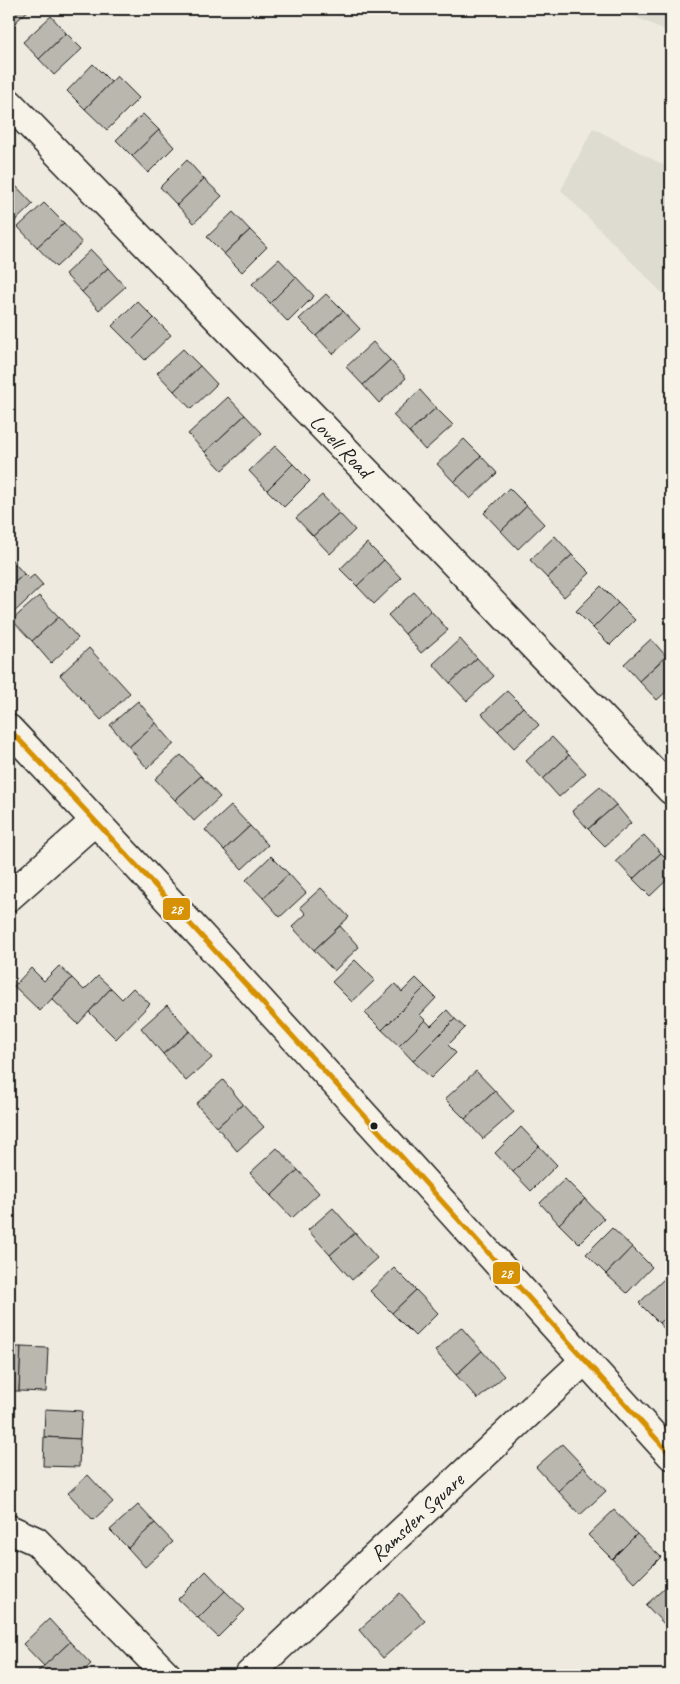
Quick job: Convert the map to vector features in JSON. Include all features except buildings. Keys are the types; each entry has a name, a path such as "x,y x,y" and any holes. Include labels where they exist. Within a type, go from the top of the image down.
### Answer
{"street":[{"name":"Lovell Road","path":"9,103 396,502 671,790"},
{"path":"9,729 343,1091 671,1455"},
{"path":"9,897 95,820"},
{"name":"Ramsden Square","path":"249,1675 585,1360"},
{"path":"9,1528 36,1541 167,1675"}],"shaded area":[{"path":"618,9 671,9 671,34 667,31"},
{"path":"593,128 671,169 671,302 561,190"}],"transit line":[{"name":"28","path":"9,729 259,999 671,1455"}]}
